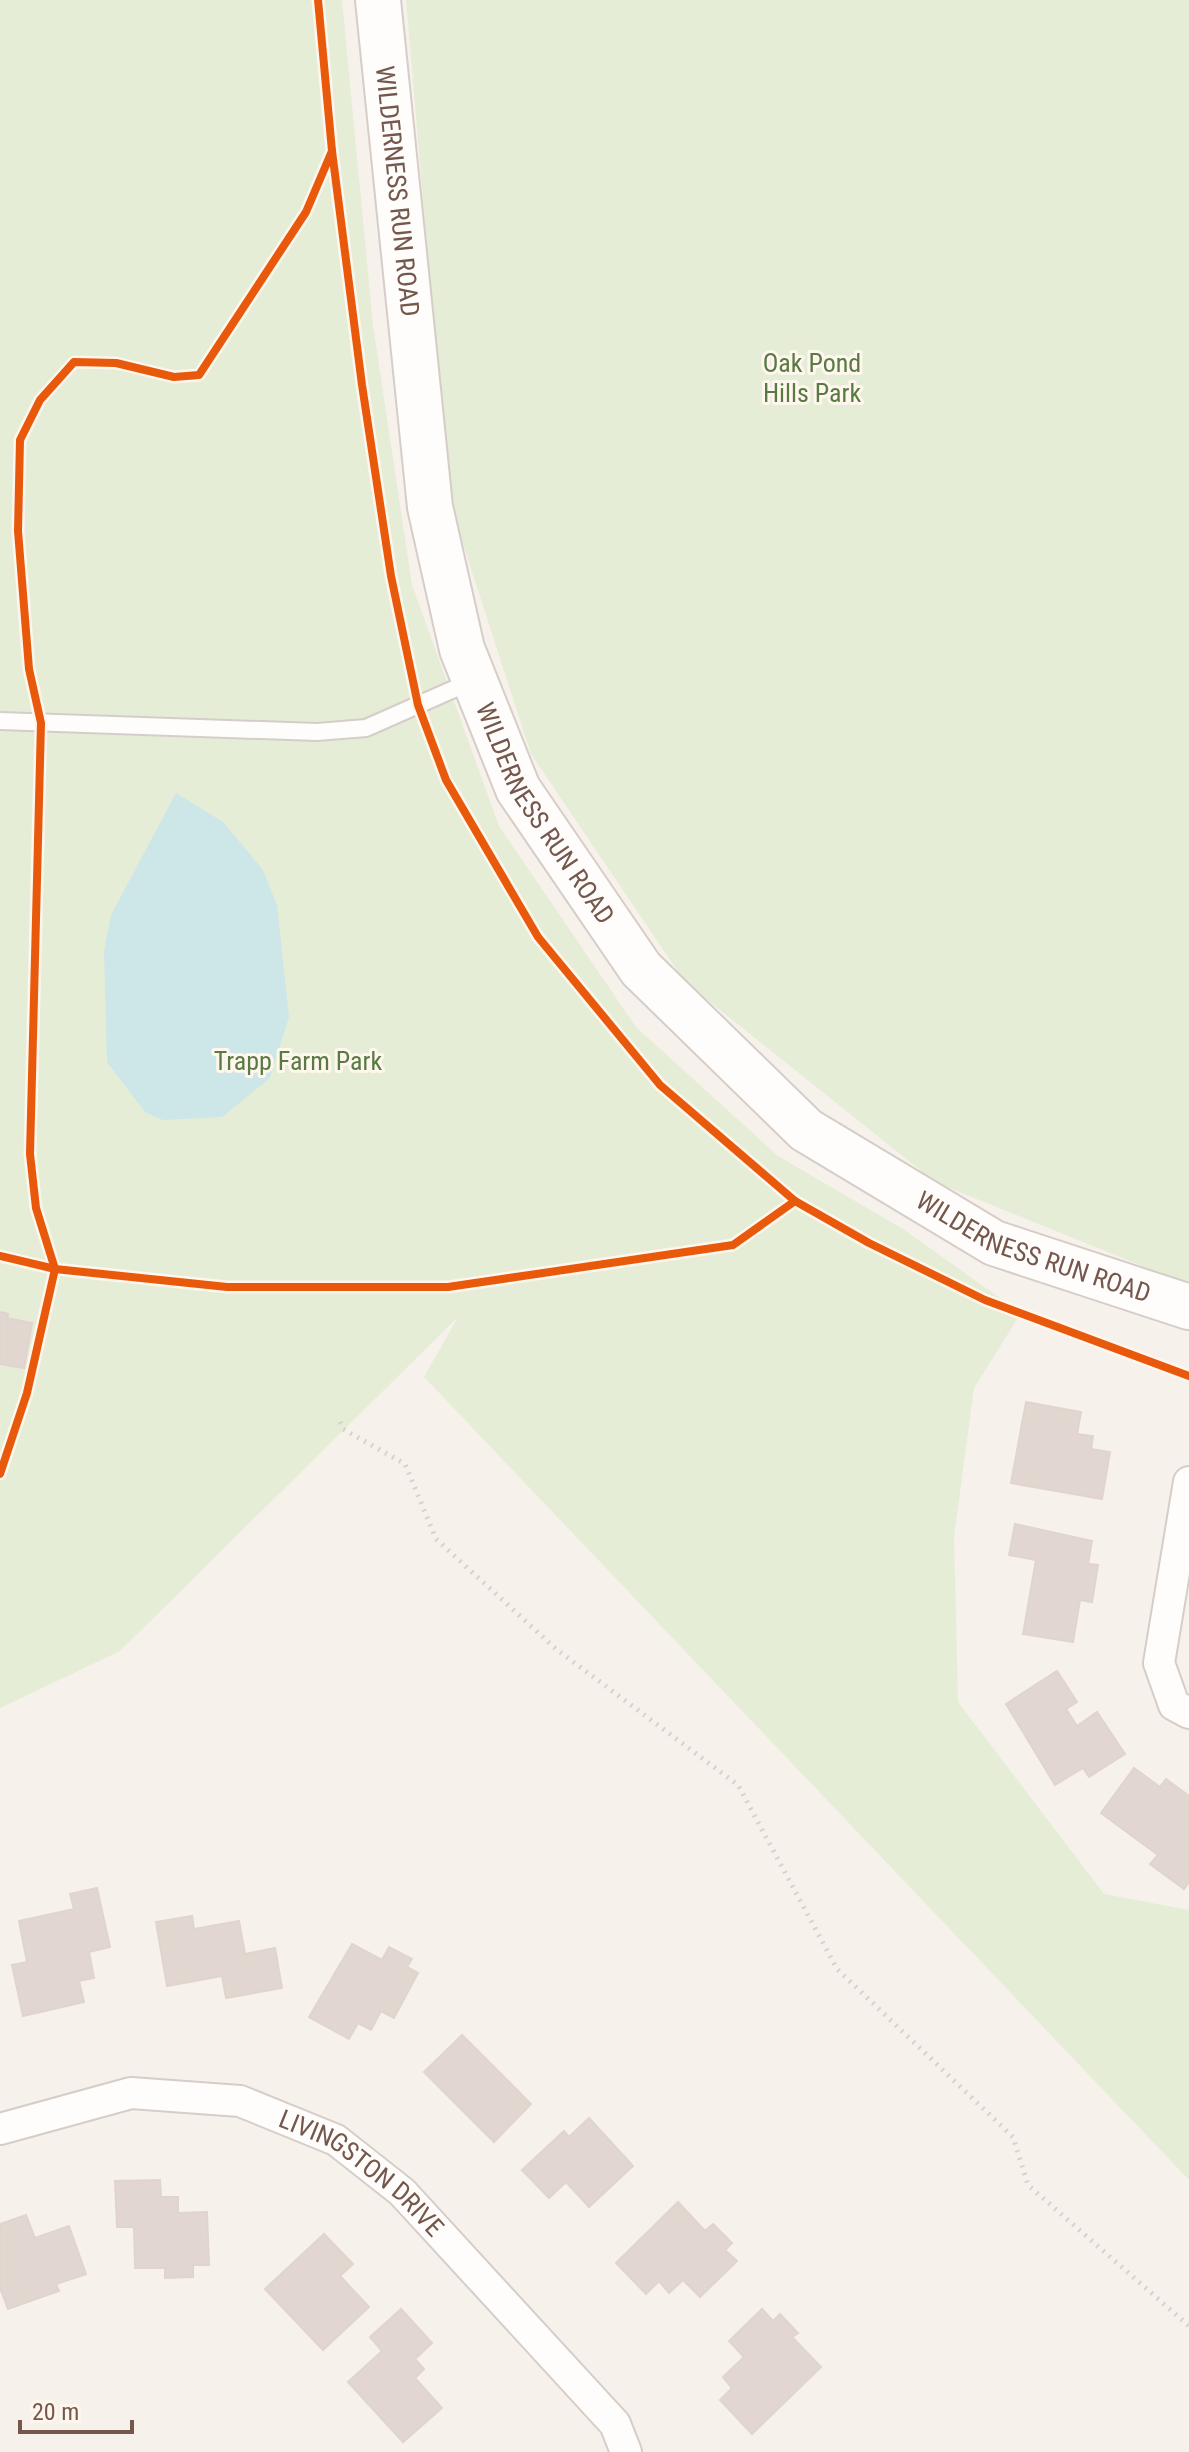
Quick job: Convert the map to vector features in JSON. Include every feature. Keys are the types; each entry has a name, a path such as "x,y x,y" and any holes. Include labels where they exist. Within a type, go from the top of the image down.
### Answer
{"street":[{"name":"WILDERNESS RUN ROAD","path":"378,0 430,507 462,649 518,789 641,969 806,1130 994,1243 1189,1307"},
{"path":"1189,1482 1159,1663 1174,1705 1189,1713"},
{"name":"LIVINGSTON DRIVE","path":"0,2129 131,2093 240,2101 336,2140 402,2192 615,2424 626,2452"}],"lane":[{"path":"0,721 329,731 366,728 474,680"}],"path":[{"path":"340,1422 343,1429 405,1464 436,1539 556,1649 738,1785 837,1969 1013,2137 1028,2185 1189,2326"}],"green space":[{"name":"Trapp Farm Park","path":"0,0 342,0 373,325 412,585 499,826 636,1027 778,1156 903,1229 1021,1313 974,1388 954,1537 958,1702 1104,1894 1189,1910 1189,2180 424,1377 458,1317 120,1651 0,1708"},
{"name":"Oak Pond Hills Park","path":"406,0 1189,0 1189,1285 935,1182 685,982 531,754 441,476"}],"water":[{"path":"176,793 223,822 263,870 277,905 289,1017 270,1078 222,1117 163,1120 145,1112 107,1062 104,952 111,915"}],"building":[{"path":"0,1312 8,1314 7,1318 32,1323 24,1368 0,1364"},
{"path":"1026,1402 1081,1412 1077,1434 1093,1436 1091,1449 1110,1452 1102,1499 1011,1483"},
{"path":"1015,1524 1092,1541 1088,1564 1098,1565 1092,1602 1080,1600 1073,1642 1023,1634 1036,1560 1009,1555"},
{"path":"1057,1671 1077,1702 1066,1709 1077,1726 1097,1712 1125,1754 1089,1777 1083,1768 1055,1785 1006,1704"},
{"path":"1134,1768 1160,1787 1166,1779 1189,1796 1189,1882 1184,1889 1150,1864 1158,1855 1101,1813"},
{"path":"97,1888 110,1947 89,1952 94,1978 79,1981 84,2002 23,2016 12,1965 27,1962 19,1921 74,1909 70,1894"},
{"path":"192,1916 194,1929 239,1921 245,1954 275,1948 282,1988 226,1998 222,1976 167,1986 156,1922"},
{"path":"352,1944 382,1960 389,1947 412,1959 407,1967 418,1973 394,2018 381,2011 371,2030 358,2023 349,2039 309,2017"},
{"path":"462,2035 531,2104 494,2142 424,2072"},
{"path":"589,2118 633,2166 589,2207 566,2182 549,2198 522,2170 564,2131 569,2137"},
{"path":"160,2180 161,2197 178,2197 178,2213 207,2212 209,2265 193,2265 193,2277 165,2278 165,2268 135,2268 134,2227 117,2227 115,2181"},
{"path":"678,2202 705,2231 713,2224 732,2243 725,2250 737,2261 700,2297 683,2280 669,2293 659,2281 646,2294 616,2263"},
{"path":"26,2215 35,2238 69,2226 86,2274 56,2284 59,2291 8,2309 0,2288 0,2224"},
{"path":"324,2234 353,2264 340,2276 369,2307 323,2350 265,2289"},
{"path":"401,2309 432,2343 415,2359 424,2369 415,2378 442,2408 403,2442 348,2382 382,2351 370,2337"},
{"path":"762,2309 773,2321 780,2314 798,2333 792,2337 821,2367 752,2434 720,2400 732,2388 723,2377 744,2357 729,2341"}],"cycle path":[{"path":"318,0 332,151 362,385 391,576 418,705 446,780 538,937 660,1085 795,1201 869,1243 985,1300 1189,1376"},
{"path":"0,1474 27,1393 55,1269 36,1208 30,1154 41,723 29,669 18,531 20,440 40,400 74,362 116,363 174,377 199,375 306,212 332,151"},
{"path":"0,1256 55,1269 227,1287 448,1287 733,1245 795,1201"}]}
